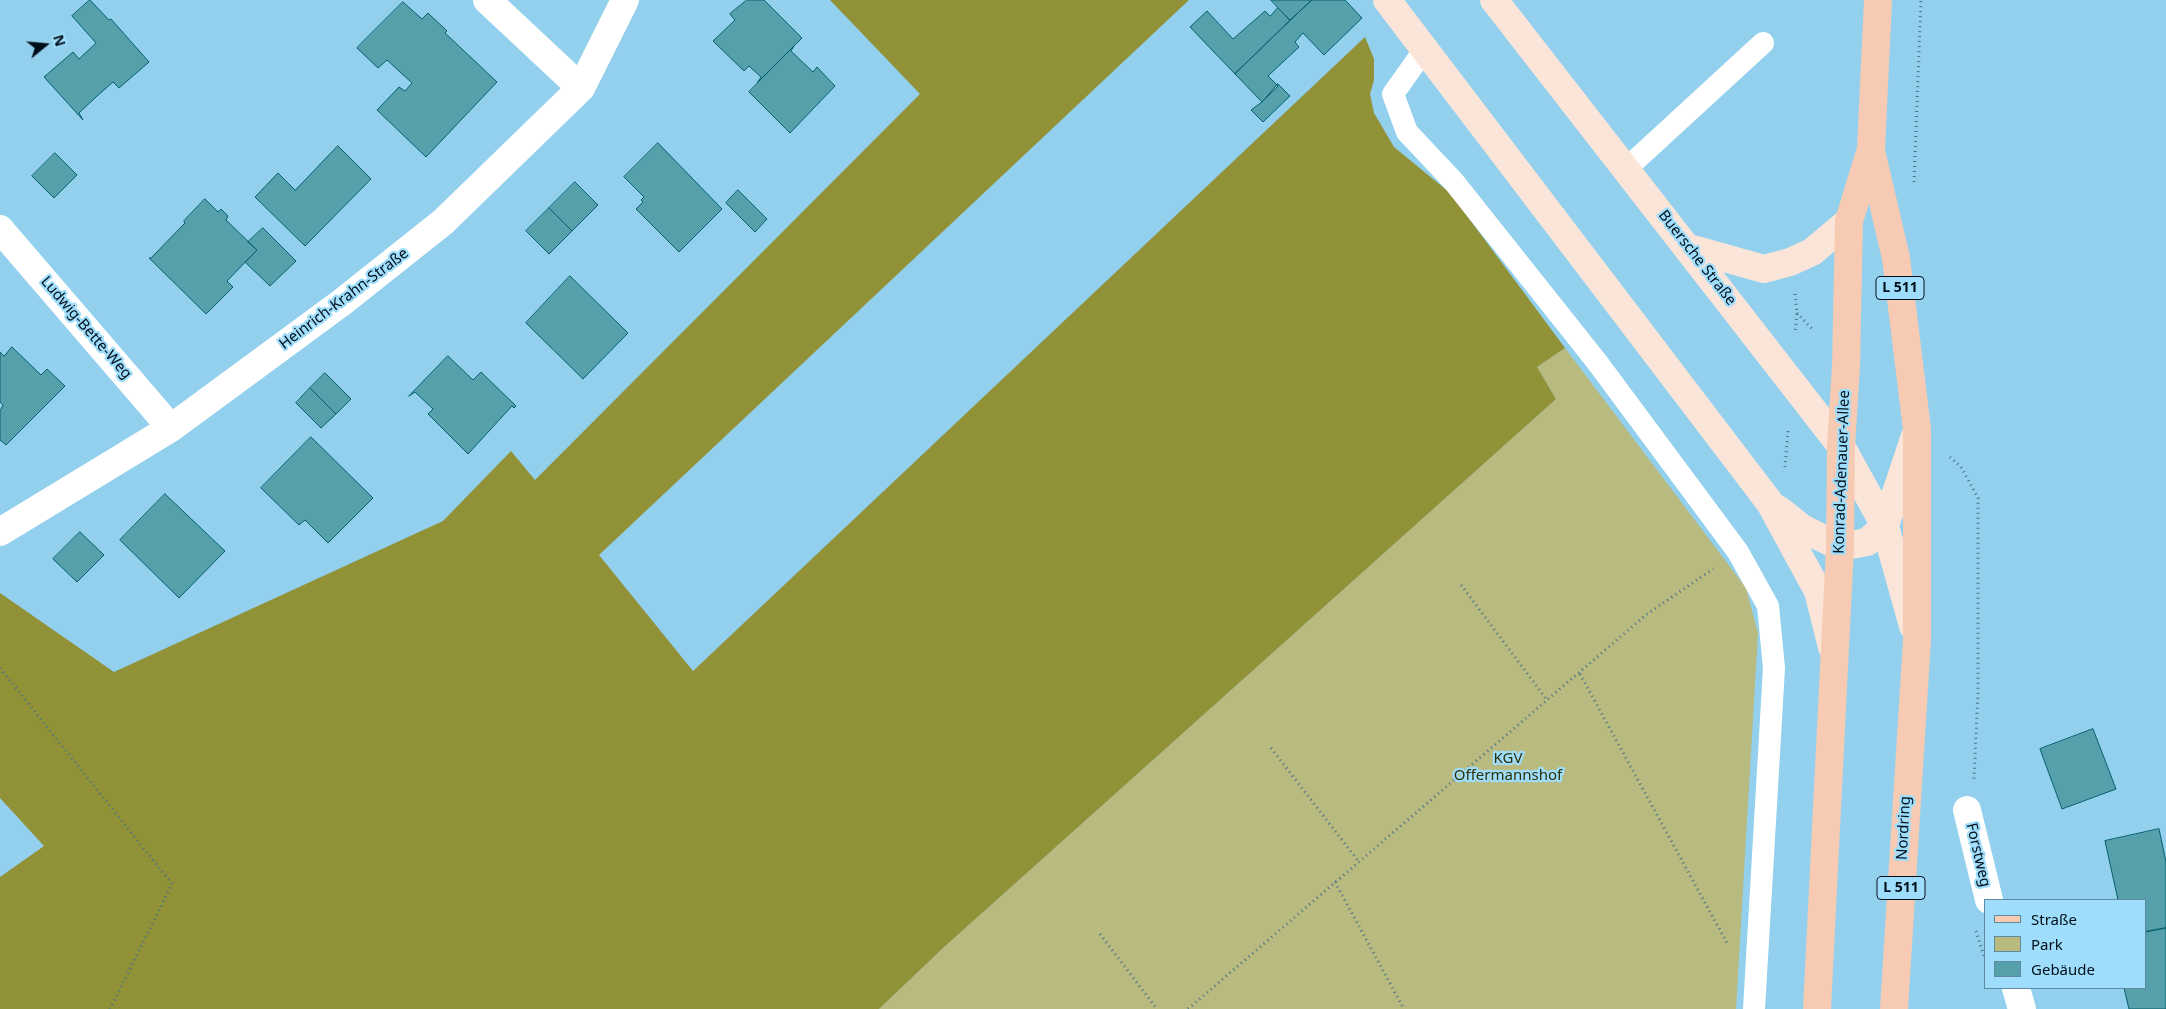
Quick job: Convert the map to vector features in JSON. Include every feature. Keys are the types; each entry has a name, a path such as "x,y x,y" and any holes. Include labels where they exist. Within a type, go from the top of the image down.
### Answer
{"main road":[{"path":"1387,0 1770,503 1818,591 1834,655"},
{"name":"Buersche Straße","path":"1494,0 1627,168 1841,446 1885,526 1917,640"},
{"name":"Konrad-Adenauer-Allee","path":"1817,1009 1840,547 1841,446 1846,366 1849,221 1871,149 1878,0"},
{"name":"Konrad-Adenauer-Allee","path":"1871,149 1896,258 1917,430 1917,640 1908,767"},
{"path":"1689,248 1764,269 1790,262 1812,252 1849,221"},
{"path":"1770,503 1802,528 1840,547 1867,542 1885,526 1917,430"},
{"name":"Nordring","path":"1894,1009 1908,767"}],"street":[{"path":"487,0 581,88"},
{"name":"Heinrich-Krahn-Straße","path":"0,532 171,428 341,303 443,222 581,88 625,0"},
{"name":"Ludwig-Bette-Weg","path":"0,229 171,428"},
{"name":"Forstweg","path":"1967,810 1989,899"},
{"path":"2016,989 2022,1009"}],"lane":[{"path":"1627,168 1763,43"},
{"path":"1425,49 1393,94 1408,132 1454,182 1597,362 1738,552 1768,606 1774,668 1754,1009"}],"path":[{"path":"1188,1009 1547,700 1580,674 1647,614 1738,552"},
{"path":"1460,585 1547,700"},
{"path":"0,668 172,884 110,1009"},
{"path":"1580,674 1729,948"},
{"path":"1270,748 1359,862"},
{"path":"1335,882 1404,1009"},
{"path":"1100,934 1158,1009"}],"green space":[{"name":"KGV Offermannshof","path":"1565,348 1746,588 1758,633 1736,1009 879,1009 943,948 1556,399 1537,367"}],"shaded area":[{"path":"830,0 1189,0 599,555 693,671 1365,37 1374,59 1374,80 1370,94 1374,113 1394,147 1450,193 1565,348 1537,367 1556,399 943,948 879,1009 0,1009 0,877 44,846 0,798 0,593 114,672 443,521 511,451 535,480 920,94"}],"building":[{"path":"90,0 109,20 111,19 149,62 119,88 113,82 79,113 83,120 44,77 73,52 79,59 96,43 72,16"},
{"path":"747,0 764,0 802,38 757,83 761,77 749,66 744,71 713,41 735,20 730,14"},
{"path":"1271,0 1312,0 1290,20"},
{"path":"1312,0 1345,0 1362,18 1324,55 1303,33 1295,42 1299,47 1268,76 1278,86 1262,102 1235,74"},
{"path":"403,2 422,19 428,13 447,31 445,33 497,82 426,157 377,110 399,87 405,91 412,83 387,60 378,68 357,48"},
{"path":"1278,8 1290,20 1235,74 1190,27 1207,11 1233,39 1265,11 1270,16"},
{"path":"794,46 791,51 813,72 817,67 835,86 790,133 749,92"},
{"path":"1278,84 1290,96 1263,122 1251,110 1262,102"},
{"path":"658,143 722,209 679,252 636,209 643,202 641,200 644,197 624,177"},
{"path":"338,146 371,179 305,246 255,197 278,173 295,190"},
{"path":"55,153 77,175 54,198 32,176"},
{"path":"575,182 598,205 572,231 549,208"},
{"path":"738,190 767,219 755,232 726,203"},
{"path":"205,199 218,212 221,209 228,216 226,220 257,250 227,281 233,287 206,314 149,258 185,223 184,221"},
{"path":"549,208 572,231 549,254 526,231"},
{"path":"263,228 296,261 270,286 245,262 257,250 248,242"},
{"path":"570,276 628,333 583,379 526,323"},
{"path":"12,347 41,375 47,369 65,386 6,445 0,440 0,411 3,405 0,402 0,352 4,356"},
{"path":"448,356 473,380 481,372 516,406 514,408 512,406 468,454 428,414 433,409 415,392 409,396"},
{"path":"325,373 351,399 336,414 310,388"},
{"path":"310,388 336,414 321,428 296,403"},
{"path":"311,437 373,498 328,543 305,520 299,525 261,488"},
{"path":"165,494 225,551 179,598 120,540"},
{"path":"80,532 104,555 77,582 53,559"},
{"path":"2093,729 2116,789 2062,809 2040,749"},
{"path":"2159,829 2166,862 2166,928 2146,932 2146,899 2118,899 2105,841"},
{"path":"2166,928 2166,1009 2129,1009 2124,989 2146,989 2146,932"}]}
